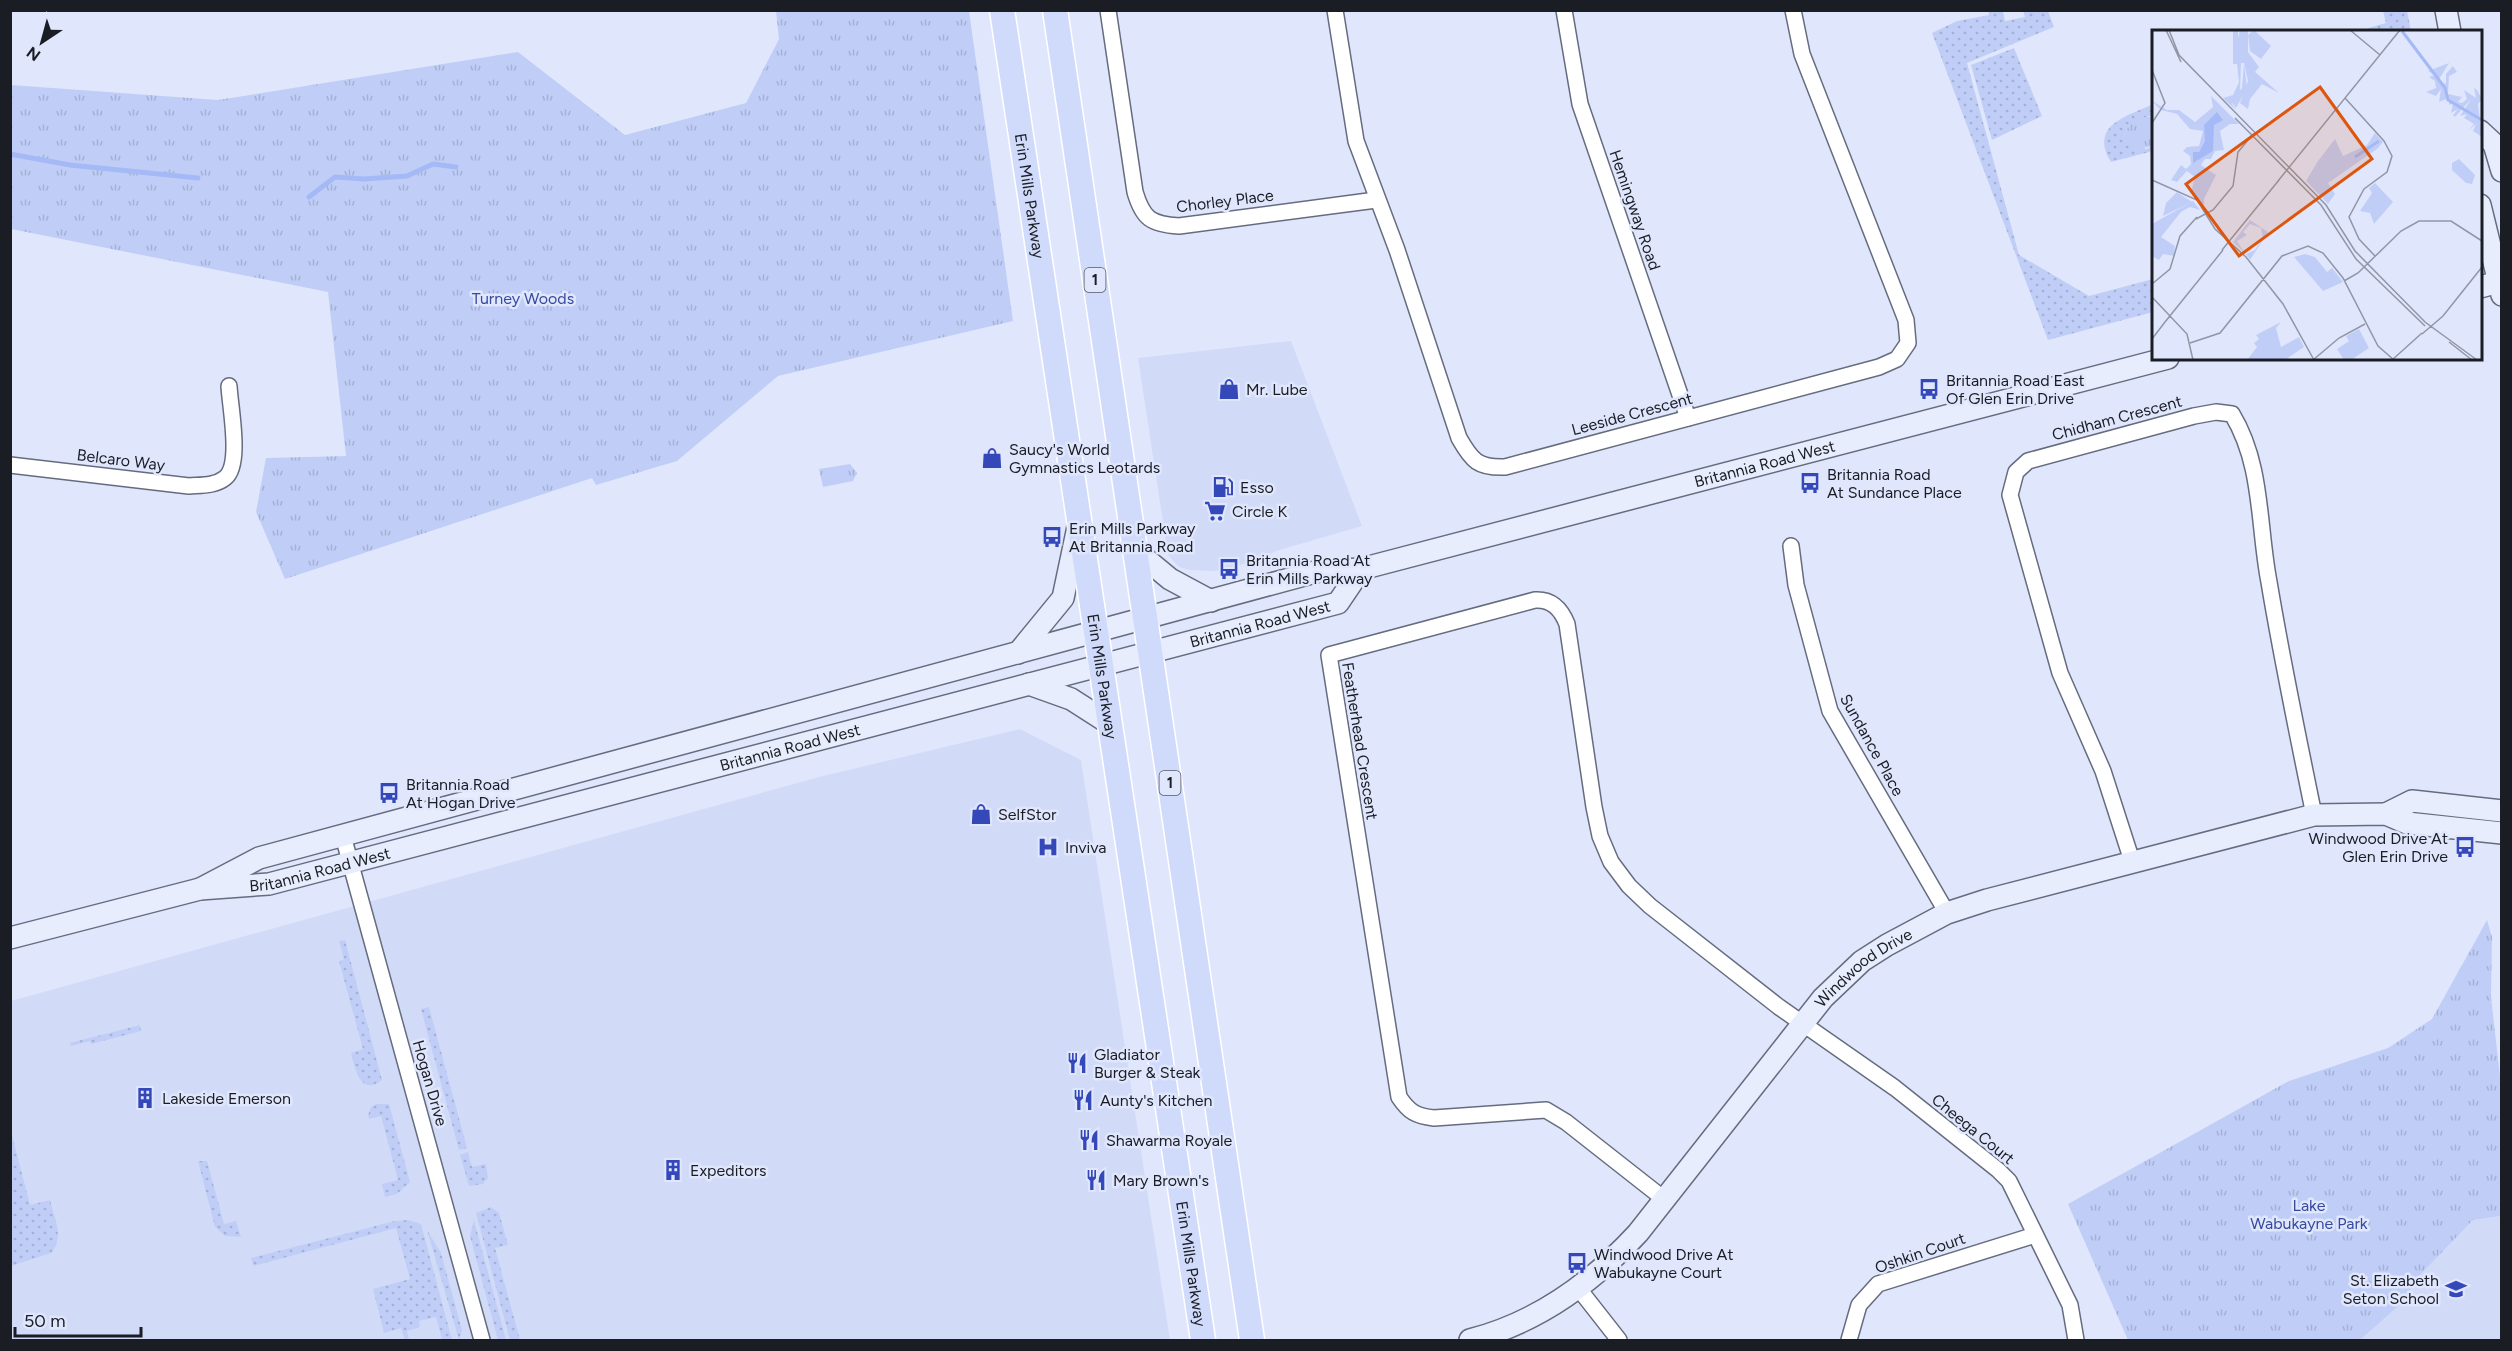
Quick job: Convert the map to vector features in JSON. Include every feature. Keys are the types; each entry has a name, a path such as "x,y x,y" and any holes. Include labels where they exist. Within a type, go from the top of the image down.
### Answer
{"main road":[{"name":"Erin Mills Parkway","path":"1002,10 1203,1341"},
{"name":"1","path":"1055,10 1252,1341"},
{"path":"2446,10 2450,30"},
{"path":"2482,131 2494,144 2502,171"},
{"path":"2482,210 2496,286"},
{"name":"Britannia Road West","path":"200,889 260,858 1145,618 1320,571 1361,569 1805,452 1993,406 2161,360"},
{"path":"1018,653 1063,598 1079,520"},
{"path":"1135,550 1170,579 1211,601"},
{"name":"Britannia Road West","path":"10,938 200,889 269,884 1338,603 1361,569"},
{"path":"1029,684 1071,699 1110,724"},
{"name":"Windwood Drive","path":"2386,814 2412,801 2502,811"},
{"name":"Windwood Drive","path":"1470,1341 1518,1325 1580,1288 1624,1248 1823,998 1863,961 1914,928 1947,913 2132,861 2313,815 2386,814 2408,823 2502,833"}],"street":[{"name":"Chorley Place","path":"1108,10 1135,192 1141,211 1157,224 1179,226 1376,200"},
{"name":"Leeside Crescent","path":"1335,10 1356,141 1376,200 1397,250 1459,438 1470,457 1486,468 1505,467 1879,367 1897,359 1908,344 1906,320 1802,54 1793,10"},
{"name":"Hemingway Road","path":"1564,10 1580,104 1688,418"},
{"name":"Belcaro Way","path":"10,465 189,486 212,484 226,478 232,468 234,455 229,387"},
{"name":"Chidham Crescent","path":"2132,861 2103,771 2060,673 2010,495 2016,472 2028,461 2194,416 2216,412 2232,414 2242,431 2256,474 2268,579 2313,815"},
{"name":"Sundance Place","path":"1791,546 1796,585 1830,711 1947,913"},
{"name":"Featherhead Crescent","path":"1664,1199 1566,1122 1546,1110 1434,1118 1419,1116 1408,1110 1399,1097 1329,655 1535,600 1542,600 1556,606 1567,624 1594,807 1600,836 1611,862 1629,886 1650,906 1803,1024"},
{"name":"Hogan Drive","path":"342,836 482,1341"},
{"name":"Cheega Court","path":"1803,1024 1895,1088 2009,1181 2070,1305 2076,1341"},
{"name":"Oshkin Court","path":"1849,1341 1859,1305 1878,1284 2035,1235"},
{"path":"1580,1288 1619,1341"}],"shaded area":[{"path":"1291,341 1362,526 1276,551 1256,561 1215,571 1189,570 1179,567 1168,555 1138,358"},
{"path":"1020,729 1081,760 1170,1340 11,1340 11,1001 819,777"},
{"name":"St. Elizabeth Seton School","path":"2501,1216 2501,1340 2360,1340 2402,1303 2420,1275 2473,1220"}],"green space":[{"name":"Turney Woods","path":"776,11 969,11 1013,321 778,376 677,461 596,485 592,478 285,579 256,512 266,458 346,456 328,292 11,229 11,85 218,100 518,52 625,135 746,103 779,39"},
{"path":"1988,11 2003,11 2005,21 2025,17 2023,11 2048,11 2054,27 1967,63 2019,255 2089,296 2152,279 2152,312 2048,340 1932,33 1957,21 1989,15"},
{"path":"2383,11 2407,11 2411,30 2369,30 2368,28 2386,23"},
{"path":"2014,48 2042,116 1992,140 1971,65"},
{"path":"2152,104 2152,117 2149,116 2128,127 2124,136 2146,149 2152,146 2152,151 2111,162 2105,149 2104,139 2114,124"},
{"path":"2142,117 2152,117 2152,146 2138,149 2130,147 2124,136 2128,127"},
{"path":"850,464 857,473 853,481 823,487 819,469"},
{"name":"Lake Wabukayne Park","path":"2487,920 2492,937 2491,997 2501,1085 2501,1216 2473,1220 2420,1275 2402,1303 2360,1340 2128,1340 2068,1204 2289,1081 2388,1048 2432,1019"},
{"path":"345,940 382,1080 375,1084 368,1085 360,1078 351,1053 363,1049 339,961 344,959 339,941"},
{"path":"429,1007 467,1148 459,1150 421,1009"},
{"path":"140,1025 141,1031 91,1044 90,1041 71,1046 70,1043"},
{"path":"376,1104 389,1104 410,1182 397,1194 385,1197 382,1184 398,1180 381,1116 369,1119 371,1107"},
{"path":"11,1131 30,1205 50,1200 58,1234 51,1253 11,1266"},
{"path":"468,1152 472,1167 486,1164 488,1178 483,1184 469,1186 460,1155"},
{"path":"198,1161 207,1161 224,1224 236,1221 241,1237 225,1236 215,1227"},
{"path":"491,1207 499,1213 508,1245 495,1248 520,1340 510,1340 476,1213"},
{"path":"408,1220 421,1224 452,1340 442,1339 436,1317 419,1321 420,1327 407,1331 409,1340 405,1340 401,1328 384,1333 373,1289 410,1279 396,1228 253,1266 251,1258 395,1221"},
{"path":"474,1220 506,1340 498,1340 470,1236"},
{"path":"427,1230 441,1253 462,1330 459,1340"}],"waterway":[{"path":"10,154 70,165 198,178"},
{"path":"309,197 335,177 364,179 407,176 433,164 456,167"}],"place":[{"name":"Mr. Lube","path":"1229,389"},
{"name":"Britannia Road East Of Glen Erin Drive","path":"1929,389"},
{"name":"Saucy's World Gymnastics Leotards","path":"992,458"},
{"name":"Britannia Road At Sundance Place","path":"1810,483"},
{"name":"Esso","path":"1223,487"},
{"name":"Circle K","path":"1215,511"},
{"name":"Erin Mills Parkway At Britannia Road","path":"1052,537"},
{"name":"Britannia Road At Erin Mills Parkway","path":"1229,569"},
{"name":"Britannia Road At Hogan Drive","path":"389,793"},
{"name":"SelfStor","path":"981,814"},
{"name":"Inviva","path":"1048,847"},
{"name":"Windwood Drive At Glen Erin Drive","path":"2465,847"},
{"name":"Gladiator Burger & Steak","path":"1077,1063"},
{"name":"Lakeside Emerson","path":"145,1098"},
{"name":"Aunty's Kitchen","path":"1083,1100"},
{"name":"Shawarma Royale","path":"1089,1140"},
{"name":"Expeditors","path":"673,1170"},
{"name":"Mary Brown's","path":"1096,1180"},
{"name":"Windwood Drive At Wabukayne Court","path":"1577,1263"},
{"name":"St. Elizabeth Seton School","path":"2456,1289"}]}
